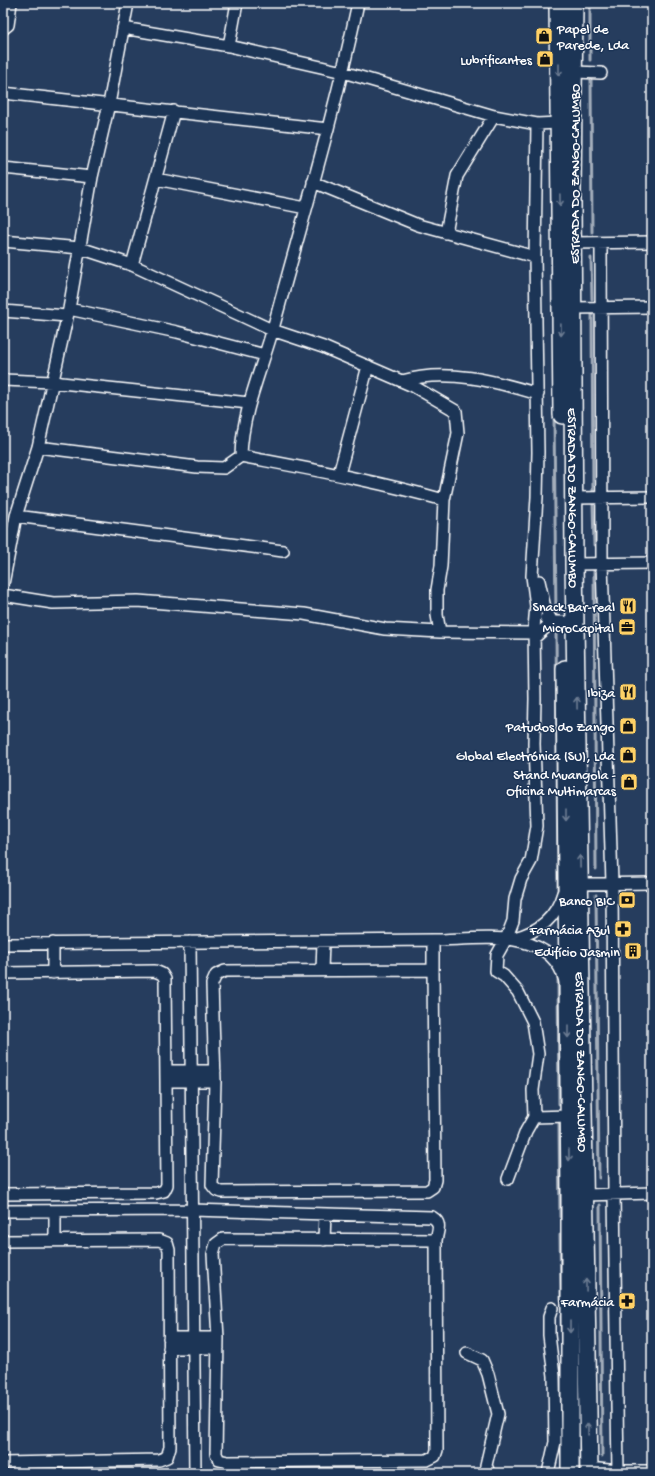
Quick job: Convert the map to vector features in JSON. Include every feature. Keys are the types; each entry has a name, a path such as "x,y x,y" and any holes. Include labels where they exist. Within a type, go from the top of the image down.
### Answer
{"main road":[{"name":"ESTRADA DO ZANGO-CALUMBO","path":"558,3 550,124 558,622 574,884 585,1195 589,1470"},
{"name":"ESTRADA DO ZANGO-CALUMBO","path":"570,1471 562,1116 574,884 574,3"}],"street":[{"path":"3,29 8,26 11,3"},
{"path":"3,584 16,516 38,447 68,312 92,177 109,104 128,3"},
{"path":"229,46 237,3"},
{"path":"241,456 241,438 249,403 265,355 344,72 358,3"},
{"path":"123,28 229,46 344,72 494,116 550,124 535,257 538,394 537,490 532,576 536,606 534,635 534,744 537,826 531,861 521,879 514,899 513,921 509,939 498,955 496,971 504,976 518,992 533,1022 538,1054 533,1090 534,1117 526,1131 508,1179"},
{"path":"574,72 601,73"},
{"path":"3,93 328,129"},
{"path":"132,265 174,111"},
{"path":"446,233 457,176 494,116"},
{"path":"3,168 92,177"},
{"path":"156,179 306,208"},
{"path":"314,182 418,225 535,257"},
{"path":"3,241 80,248 132,265 272,330 323,347 402,381 456,411 458,433 444,500 441,566 437,590 437,615 440,632"},
{"path":"573,242 652,242"},
{"path":"601,243 603,498 602,563 612,883 618,1472"},
{"path":"574,308 652,307"},
{"path":"3,311 68,312 177,332 265,355"},
{"path":"339,474 368,366"},
{"path":"402,381 419,376 447,376 508,385 538,394"},
{"path":"3,380 52,382 249,403"},
{"path":"38,447 196,467 224,468 241,456 339,474 394,486 444,500"},
{"path":"574,498 652,497"},
{"path":"16,516 282,551"},
{"path":"534,554 545,608 558,622"},
{"path":"574,564 652,563"},
{"path":"3,595 53,603 138,601 304,614 385,629 440,632 534,635 558,622"},
{"path":"536,606 542,615 558,622"},
{"path":"509,939 530,934 548,920 574,884 652,883"},
{"path":"3,944 509,939 530,943 547,952 562,971 568,993"},
{"path":"433,940 435,1180 433,1187 427,1191 221,1192 216,1190 212,1185 215,1076 212,984 216,975 224,971 433,970"},
{"path":"190,942 195,1473"},
{"path":"322,970 323,942"},
{"path":"53,943 53,973"},
{"path":"3,973 155,971 162,974 165,979 167,1185 164,1190 156,1193 3,1194"},
{"path":"166,1076 215,1076"},
{"path":"534,1117 562,1116"},
{"path":"585,1195 652,1193"},
{"path":"3,1211 192,1210 432,1216 439,1224 436,1240 437,1450 435,1456 428,1460 236,1462 219,1460 216,1454 218,1343 213,1254 216,1244 223,1239 436,1240"},
{"path":"55,1211 55,1240"},
{"path":"324,1240 325,1214"},
{"path":"3,1241 159,1240 166,1243 169,1250 170,1447 167,1457 159,1460 3,1463"},
{"path":"548,1473 555,1442 554,1376 549,1335 549,1317 552,1308"},
{"path":"169,1343 218,1343"},
{"path":"467,1352 482,1360 488,1374 498,1414 486,1465 489,1473"},
{"path":"589,1470 618,1472 652,1471"}],"waterway":[{"path":"590,3 590,60"},
{"path":"591,80 592,232"},
{"path":"591,258 592,299"},
{"path":"592,311 593,492"},
{"path":"554,414 556,617"},
{"path":"593,503 594,545"},
{"path":"594,571 596,869"},
{"path":"556,628 558,896"},
{"path":"596,895 599,1178"},
{"path":"558,975 559,1104"},
{"path":"559,1124 560,1217"},
{"path":"600,1205 602,1456"},
{"path":"560,1235 561,1300"},
{"path":"561,1316 562,1358"}],"place":[{"name":"Papel de Parede, Lda","path":"544,36"},
{"name":"Lubrificantes","path":"545,59"},
{"name":"Snack Bar-real","path":"628,606"},
{"name":"MicroCapital","path":"627,627"},
{"name":"Ibiza","path":"628,692"},
{"name":"Patudos do Zango","path":"628,726"},
{"name":"Global Electrónica (SU), Lda","path":"628,755"},
{"name":"Stand Muangola - Oficina Multimarcas","path":"629,782"},
{"name":"Banco BIC","path":"627,900"},
{"name":"Farmácia Azul","path":"623,929"},
{"name":"Edifício Jasmin","path":"633,951"},
{"name":"Farmácia","path":"627,1301"}]}
